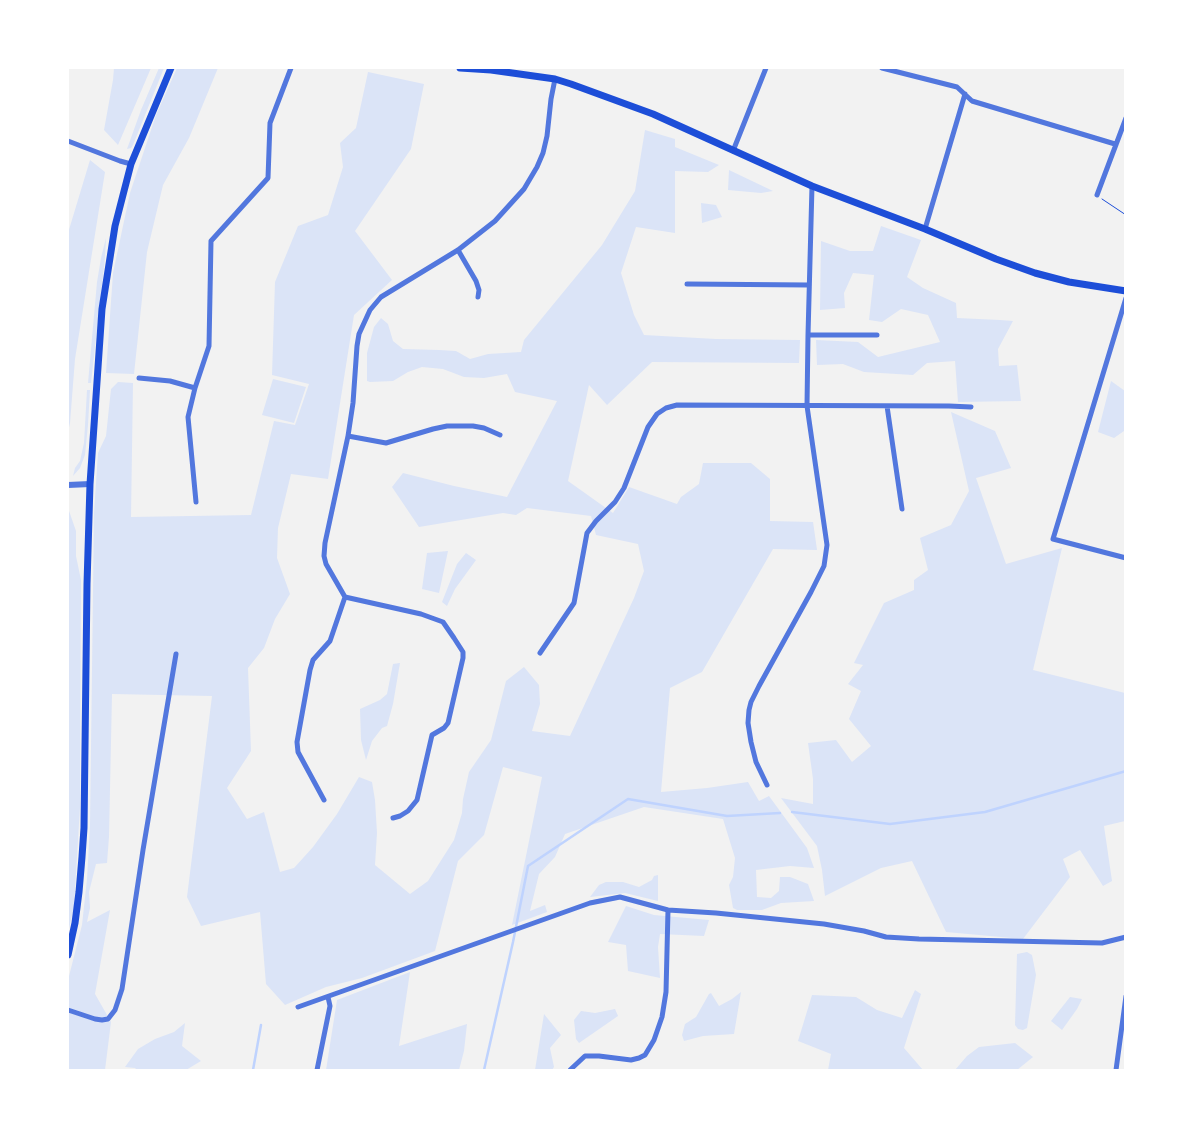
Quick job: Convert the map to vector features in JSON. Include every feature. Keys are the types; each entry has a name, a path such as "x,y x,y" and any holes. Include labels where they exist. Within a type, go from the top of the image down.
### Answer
{"main road":[{"path":"68,956 75,923 84,828 86,594 90,484 102,309 115,226 131,164 171,68"},
{"path":"460,68 491,70 555,79 571,84 653,114 812,186 925,229 996,259 1035,273 1069,282 1126,291"}],"street":[{"path":"196,502 188,417 195,388 209,346 211,241 268,178 270,123 291,68"},
{"path":"734,150 766,68"},
{"path":"882,68 958,87 972,101 1116,144"},
{"path":"393,818 408,811 417,800 432,736 448,723 463,652 443,622 421,614 345,597 326,564 324,556 325,543 354,403 359,334 370,310 381,297 458,250 495,221 524,189 544,153 555,79"},
{"path":"925,229 965,94"},
{"path":"1097,195 1126,118"},
{"path":"68,141 131,164"},
{"path":"766,785 750,742 748,722 751,702 824,566 827,545 807,406 812,186"},
{"path":"458,250 476,281 479,290 478,297"},
{"path":"687,284 809,286"},
{"path":"1126,298 1054,539 1126,558"},
{"path":"808,335 877,335"},
{"path":"139,378 170,381 195,388"},
{"path":"540,653 574,603 587,533 615,502 624,488 648,427 657,414 666,408 677,405 971,407"},
{"path":"887,406 902,509"},
{"path":"348,436 386,443 447,426 473,426 484,428 500,435"},
{"path":"68,485 90,484"},
{"path":"324,800 298,752 297,742 313,660 330,640 345,597"},
{"path":"68,1010 95,1019 102,1020 108,1018 115,1010 122,989 176,654"},
{"path":"298,1007 590,903 620,897 668,910 824,924 886,937 1102,943 1126,937"},
{"path":"570,1070 585,1056 630,1060 645,1055 654,1040 662,1017 666,992 668,910"},
{"path":"1116,1070 1126,996"},
{"path":"317,1070 330,1006 328,997"}],"path":[{"path":"1097,195 1126,215"}],"shaded area":[{"path":"114,68 151,68 118,145 104,130"},
{"path":"159,68 164,68 133,145 127,149 141,110"},
{"path":"177,68 218,68 189,138 163,185 147,252 134,374 106,373 113,273 130,193 156,115"},
{"path":"368,72 424,84 411,149 355,231 392,280 354,315 328,479 291,474 278,528 277,558 290,594 275,619 264,648 248,668 251,751 227,788 247,819 264,812 280,872 294,868 313,847 337,814 359,777 372,782 377,833 375,865 410,894 428,881 454,840 462,813 469,772 491,740 506,681 524,667 539,685 540,704 532,731 570,736 634,598 644,571 638,544 596,535 591,516 527,508 516,515 503,513 419,527 392,487 403,473 507,497 557,401 515,392 507,374 484,378 464,377 443,369 422,367 408,372 393,381 370,382 367,381 367,353 374,327 381,318 388,324 393,341 403,349 456,351 470,359 488,354 521,352 524,340 602,245 635,191 645,130 675,139 675,147 719,165 708,172 675,171 675,233 636,227 621,273 634,315 644,335 716,339 800,340 799,363 652,362 607,405 589,385 568,481 613,513 629,487 677,504 681,497 699,484 703,463 751,463 770,479 770,521 813,522 817,550 773,549 702,672 670,688 661,792 748,782 759,801 769,796 807,848 814,868 790,866 756,870 757,897 771,898 779,891 780,877 790,877 808,884 814,901 781,903 762,910 737,910 733,908 729,885 733,877 735,858 723,819 644,807 565,834 555,857 539,874 530,911 545,905 547,912 512,925 542,777 503,767 484,835 458,861 435,951 362,978 326,987 285,1005 266,984 260,912 201,926 187,897 212,696 112,694 107,863 96,864 89,892 90,908 87,922 110,910 95,994 111,1022 105,1070 68,1070 68,980 82,925 90,825 94,513 98,453 106,436 111,389 118,382 133,383 131,517 251,515 274,421 295,425 309,384 272,375 275,282 298,226 328,215 343,167 340,143 356,128"},
{"path":"90,160 105,172 75,359 68,432 68,233"},
{"path":"729,170 773,191 761,193 728,190"},
{"path":"701,203 716,205 722,217 702,223"},
{"path":"881,226 921,240 907,277 923,288 956,303 957,318 1013,321 998,349 999,366 1017,365 1021,401 958,402 955,361 927,363 913,375 864,372 843,364 817,365 816,340 858,342 878,357 940,342 928,315 901,309 882,322 869,320 874,275 853,273 844,293 845,308 820,310 821,241 850,251 873,251"},
{"path":"106,238 91,383 88,383 97,282"},
{"path":"273,379 306,387 294,423 262,415"},
{"path":"1111,381 1125,391 1125,428 1124,431 1114,438 1098,432"},
{"path":"87,390 90,390 85,455 80,468 73,476 75,468 80,461 84,443"},
{"path":"951,412 995,431 1011,468 976,478 1006,564 1062,548 1033,670 1125,693 1125,821 1104,826 1112,881 1103,886 1080,850 1063,859 1070,877 1023,939 946,932 912,861 881,868 825,896 817,846 781,798 813,804 813,779 808,743 836,740 852,762 871,746 849,719 861,691 848,684 863,665 854,663 884,603 914,590 914,580 928,570 920,538 951,525 969,491"},
{"path":"68,508 76,531 76,556 81,580 80,807 74,907 68,933"},
{"path":"448,551 439,593 422,589 427,553"},
{"path":"466,553 476,560 455,589 447,606 442,602 457,564"},
{"path":"400,663 387,726 382,728 372,741 366,760 361,740 360,709 380,700 387,694 393,664"},
{"path":"658,875 658,901 625,893 590,897 599,885 606,882 623,882 639,887"},
{"path":"626,906 654,915 709,920 704,936 660,934 658,947 660,978 628,971 626,945 608,942"},
{"path":"1027,952 1032,955 1036,975 1027,1028 1023,1030 1018,1029 1015,1025 1017,954"},
{"path":"410,972 399,1046 467,1024 464,1051 459,1070 326,1070 337,1000"},
{"path":"915,990 921,994 904,1048 923,1070 828,1070 831,1054 798,1041 812,995 856,997 877,1010 902,1018"},
{"path":"741,992 734,1034 703,1036 684,1041 682,1035 685,1024 696,1017 709,994 711,993 719,1006"},
{"path":"1070,997 1082,999 1062,1030 1051,1021"},
{"path":"615,1009 618,1016 579,1043 576,1039 574,1020 581,1011 595,1013"},
{"path":"544,1014 561,1035 550,1048 554,1067 552,1070 535,1070"},
{"path":"185,1023 182,1046 201,1061 186,1070 137,1070 125,1067 138,1049 155,1039 174,1032"},
{"path":"1015,1043 1033,1057 1017,1070 955,1070 967,1056 979,1047"}],"waterway":[{"path":"792,812 890,824 985,812 1126,771"},
{"path":"484,1070 528,866 628,799 727,816 780,813"},
{"path":"253,1070 261,1025"}]}
